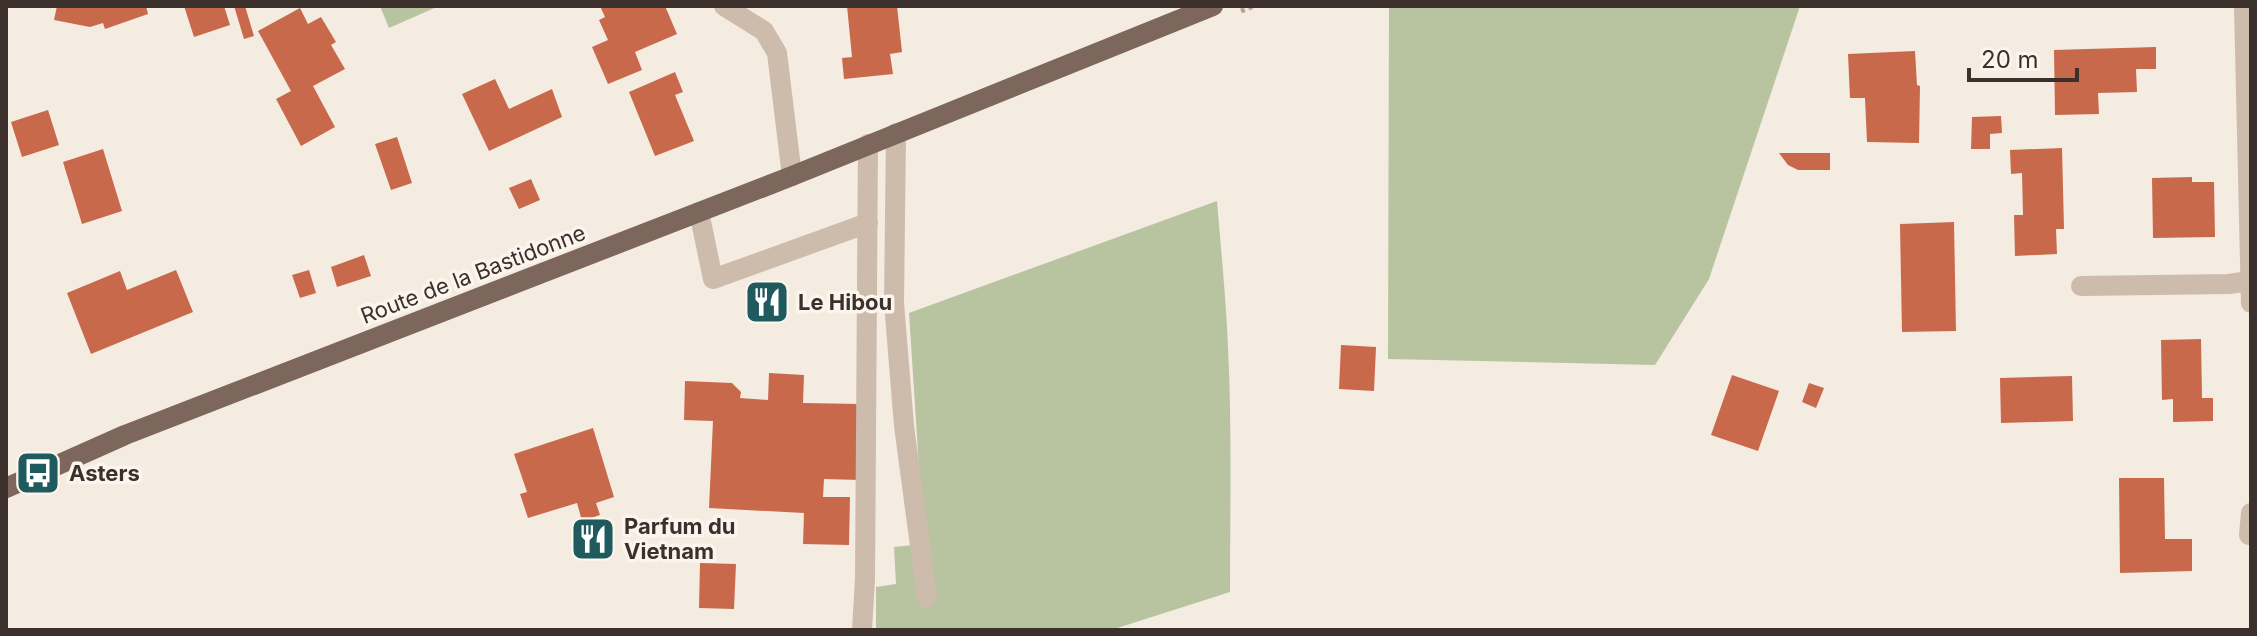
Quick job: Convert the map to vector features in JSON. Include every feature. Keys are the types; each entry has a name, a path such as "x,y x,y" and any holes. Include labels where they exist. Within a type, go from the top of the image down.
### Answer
{"main road":[{"name":"Route de la Bastidonne","path":"6,488 125,435 960,109 1090,42 1198,8"}],"street":[{"path":"724,6 764,31 777,53 792,176"},
{"path":"2244,6 2251,303"},
{"path":"896,133 894,303 904,426 927,598"},
{"path":"862,630 868,144"},
{"path":"699,212 713,279 868,223"},
{"path":"2081,286 2250,281"},
{"path":"2249,535 2251,513"}],"green space":[{"path":"380,6 439,6 389,28"},
{"path":"1389,6 1800,6 1709,279 1655,365 1388,359"},
{"path":"1217,201 1229,378 1230,592 1111,630 876,630 876,587 896,584 894,547 924,544 909,313"}],"building":[{"path":"57,6 146,6 148,14 105,29 103,23 90,27 54,20"},
{"path":"184,6 224,6 230,25 194,37"},
{"path":"234,6 245,6 254,36 244,39"},
{"path":"600,6 665,6 677,34 635,52 642,70 608,84 592,47 608,40 599,20 605,17"},
{"path":"847,6 897,6 902,52 890,54 893,74 844,79 842,58 852,57"},
{"path":"300,8 308,24 321,17 336,42 331,45 345,69 313,86 335,127 301,146 276,99 291,91 258,31"},
{"path":"2156,47 2156,69 2136,69 2137,92 2098,93 2099,114 2055,115 2054,50"},
{"path":"1915,51 1917,85 1920,86 1919,143 1867,142 1865,98 1850,98 1848,54"},
{"path":"675,72 683,92 675,95 694,141 655,156 629,92"},
{"path":"495,79 509,109 552,89 562,117 489,151 462,94"},
{"path":"48,110 59,145 22,157 11,122"},
{"path":"2001,116 2002,133 1990,134 1990,149 1971,149 1972,117"},
{"path":"397,137 412,183 391,190 375,144"},
{"path":"2062,148 2064,229 2056,229 2057,254 2015,256 2014,215 2023,215 2022,173 2011,174 2010,150"},
{"path":"103,149 122,211 82,224 63,162"},
{"path":"1779,153 1830,153 1830,170 1798,170 1788,165"},
{"path":"2192,177 2192,182 2214,182 2215,237 2153,238 2152,178"},
{"path":"531,179 540,200 519,209 509,188"},
{"path":"1954,222 1956,331 1902,332 1900,224"},
{"path":"364,255 371,276 337,287 331,267"},
{"path":"176,270 193,312 91,354 67,293 120,271 127,290"},
{"path":"309,270 316,293 300,298 292,275"},
{"path":"2201,339 2202,398 2213,398 2213,421 2173,422 2173,399 2162,400 2161,340"},
{"path":"1341,345 1376,347 1374,391 1339,389"},
{"path":"769,373 804,375 803,403 861,404 860,480 824,479 823,497 850,497 849,545 803,544 804,513 709,508 713,421 684,420 685,381 732,383 741,392 740,398 768,400"},
{"path":"1732,375 1779,391 1758,451 1711,435"},
{"path":"2072,376 2073,421 2001,423 2000,378"},
{"path":"1809,383 1824,388 1816,408 1802,402"},
{"path":"593,428 614,497 596,503 600,515 582,521 577,503 528,518 520,494 527,492 514,454"},
{"path":"2119,478 2164,478 2165,539 2192,539 2192,571 2120,573"},
{"path":"700,563 736,564 734,609 699,608"}],"place":[{"name":"Le Hibou","path":"767,302"},
{"name":"Asters","path":"38,473"},
{"name":"Parfum du Vietnam","path":"593,539"}]}
